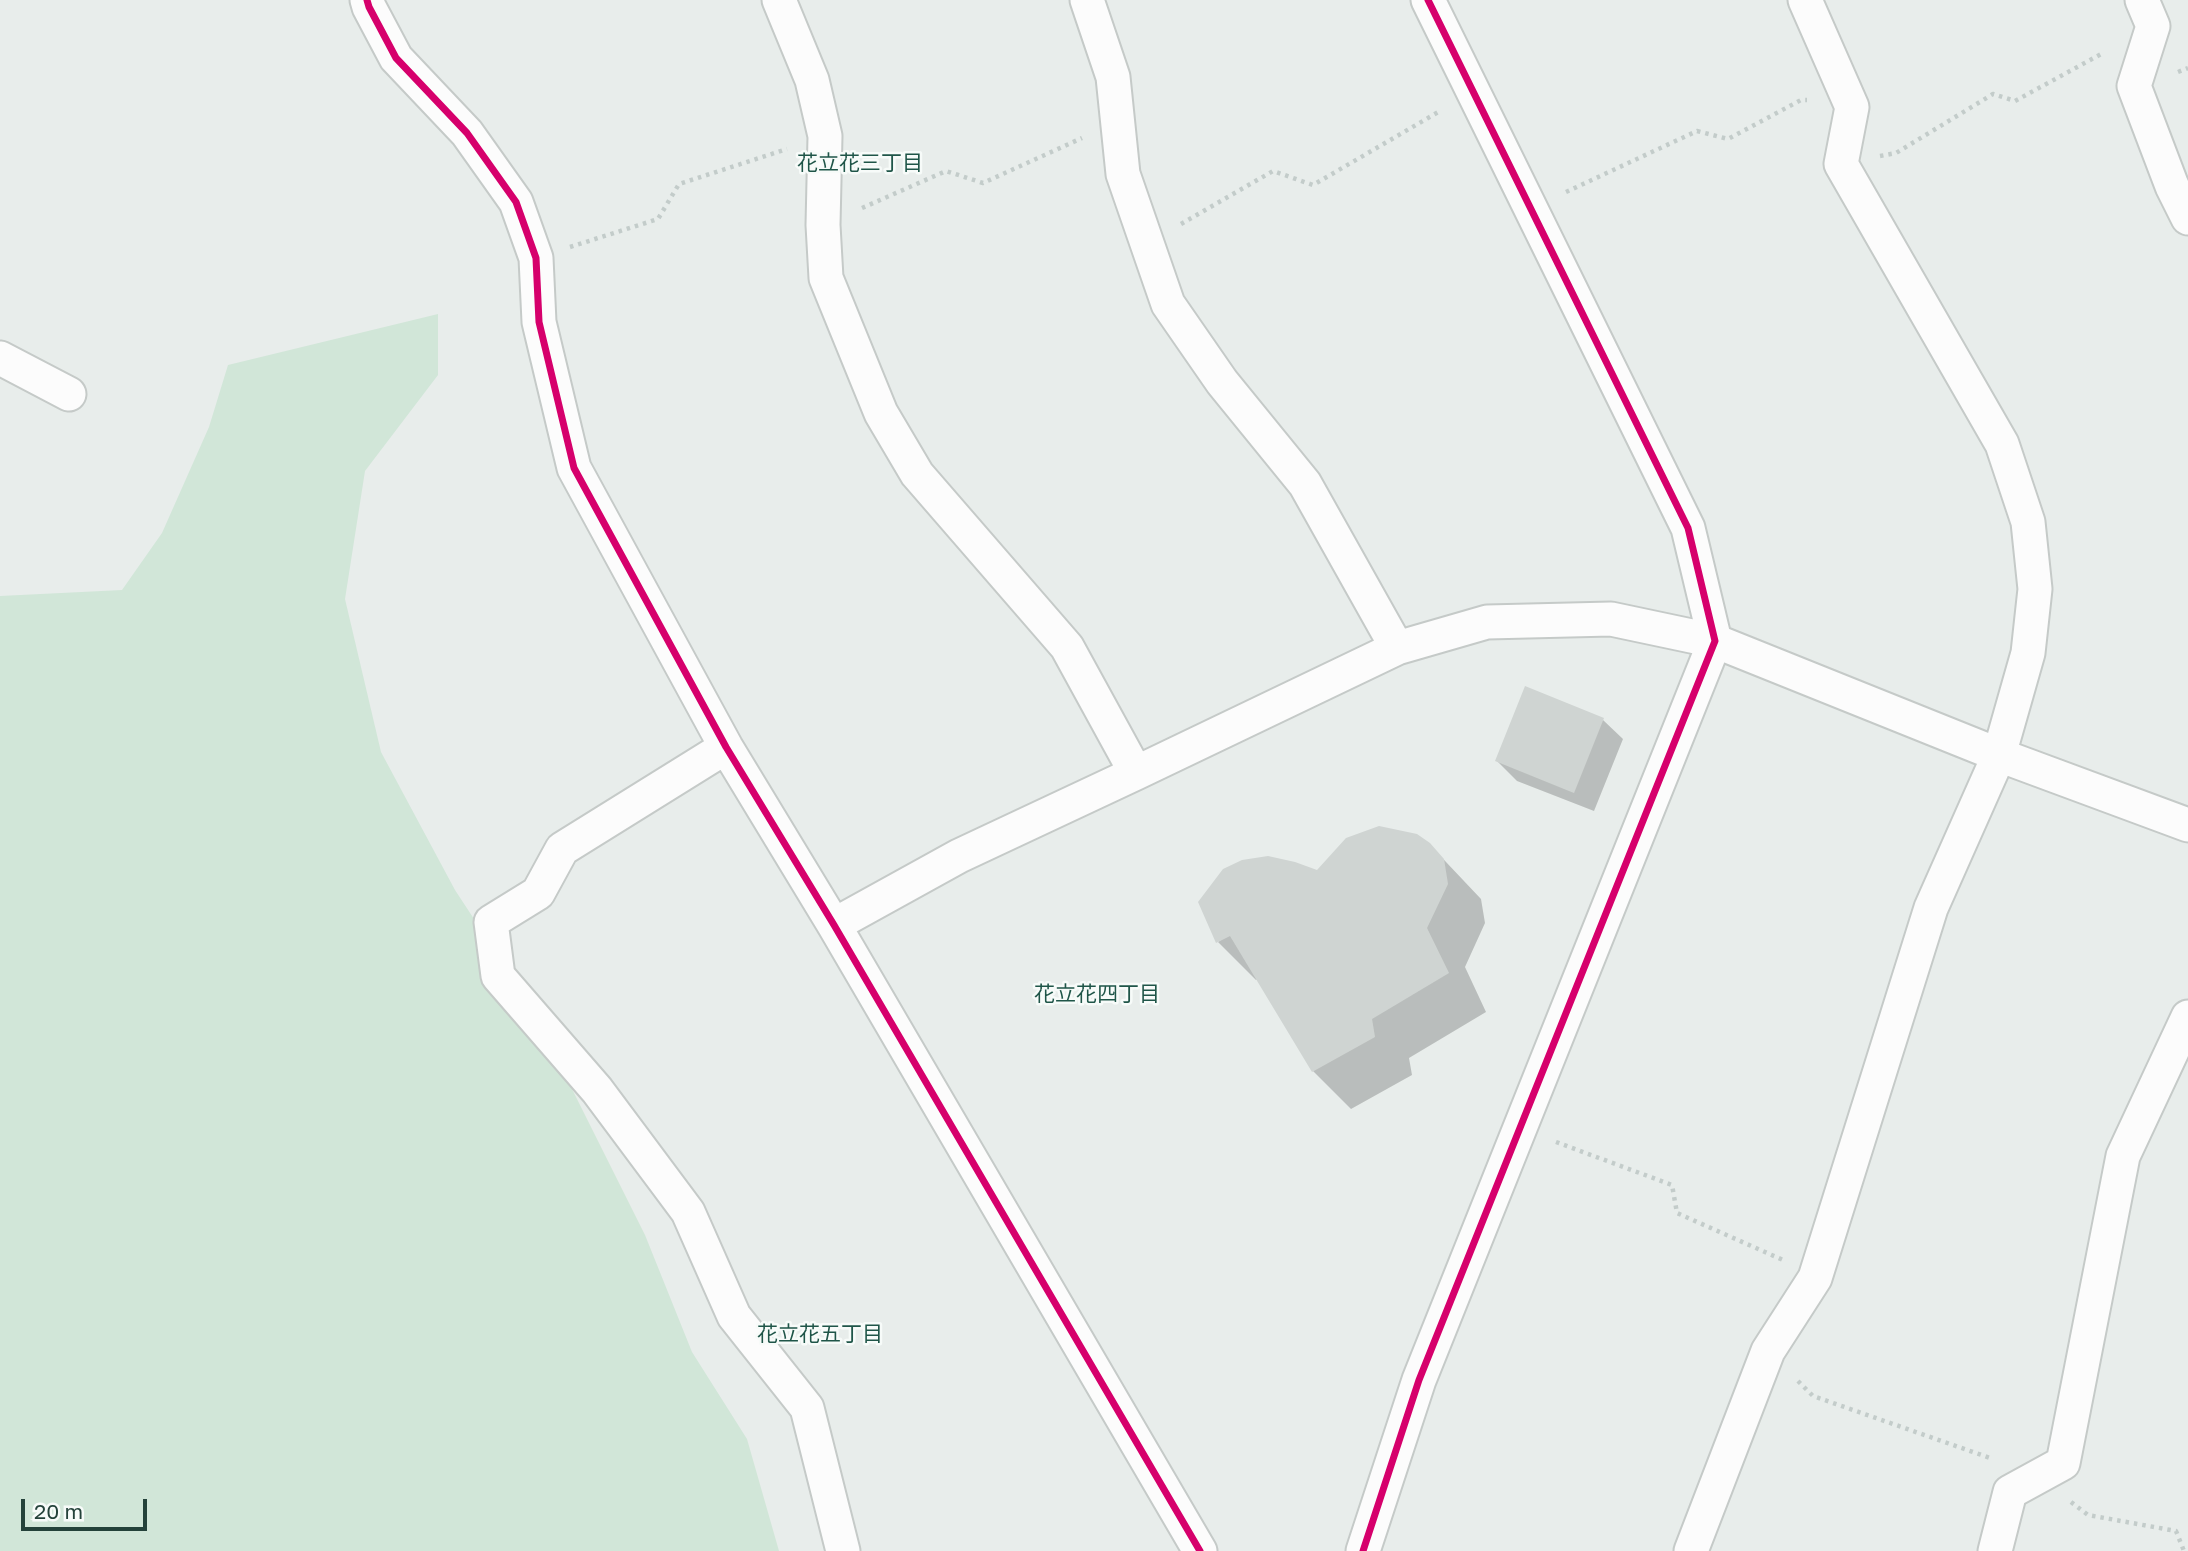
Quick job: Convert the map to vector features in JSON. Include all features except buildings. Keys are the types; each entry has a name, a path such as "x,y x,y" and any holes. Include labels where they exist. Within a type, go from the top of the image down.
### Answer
{"street":[{"path":"367,0 396,58 467,134 516,202 536,258 539,322 574,468 726,747 834,925 1200,1551"},
{"path":"779,0 812,80 825,136 823,225 826,278 881,413 917,474 1067,647 1136,774"},
{"path":"1087,0 1113,78 1123,174 1168,304 1222,382 1306,484 1397,648"},
{"path":"1363,1551 1419,1380 1715,641 1688,528 1428,0"},
{"path":"1691,1551 1768,1351 1815,1278 1931,908 1999,755 2028,653 2035,589 2028,522 2003,444 1841,164 1852,107 1805,0"},
{"path":"2148,13 2134,86 2172,187 2188,218"},
{"path":"0,358 69,394"},
{"path":"834,925 959,856 1397,648 1487,622 1611,619 1715,641 1999,755 2188,825"},
{"path":"726,747 562,849 538,894 491,922 498,976 597,1090 688,1212 734,1316 807,1408 843,1551"},
{"path":"1995,1551 2010,1492 2063,1463 2123,1156 2188,1017"}],"path":[{"path":"1841,164 1896,153 1993,94 2015,102 2148,13"},
{"path":"1147,244 1273,171 1313,185 1473,91"},
{"path":"1531,210 1697,131 1728,139 1801,100 1852,107"},
{"path":"823,225 946,171 983,183 1117,122"},
{"path":"536,258 658,219 679,184 825,136"},
{"path":"1519,1128 1672,1185 1677,1213 1782,1259 1815,1278"},
{"path":"1768,1351 1813,1396 1989,1457 2037,1477 2088,1515 2176,1531 2183,1551"}],"green space":[{"path":"438,314 438,375 365,471 345,599 381,752 455,890 529,1003 645,1235 692,1352 747,1439 779,1551 0,1551 0,596 122,590 162,533 209,427 228,365"}],"cycle path":[{"path":"367,0 396,58 467,133 516,202 536,258 539,322 574,468 726,747 834,925 1200,1551"},
{"path":"1363,1551 1419,1380 1715,641 1688,528 1428,0"}],"district":[{"name":"花立花三丁目","path":"860,163"},
{"name":"花立花四丁目","path":"1097,994"},
{"name":"花立花五丁目","path":"820,1334"}]}
